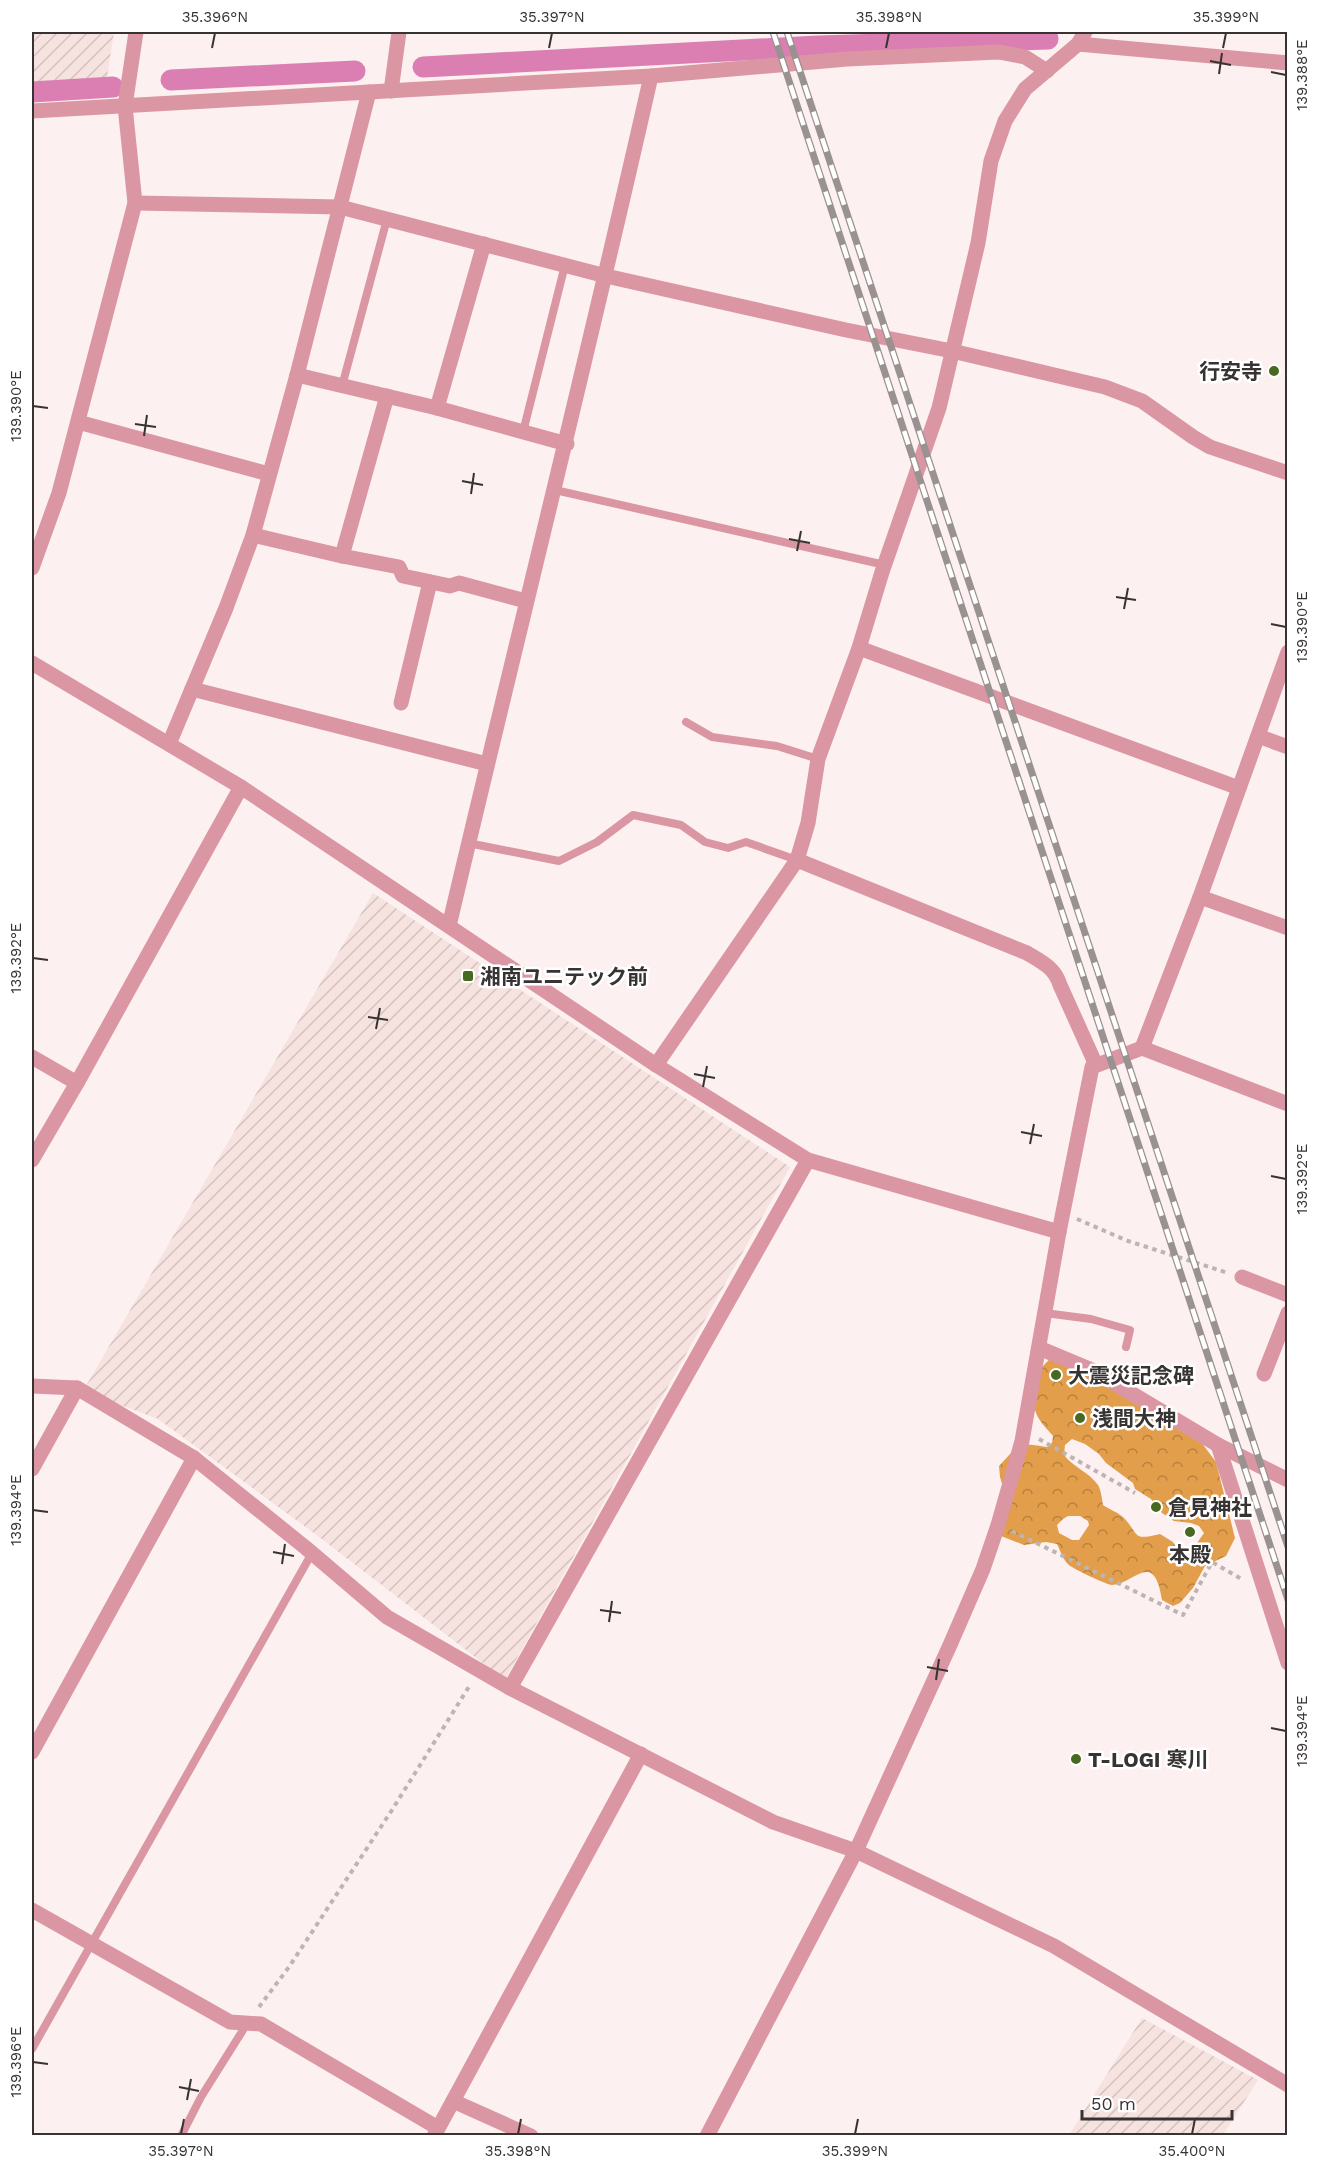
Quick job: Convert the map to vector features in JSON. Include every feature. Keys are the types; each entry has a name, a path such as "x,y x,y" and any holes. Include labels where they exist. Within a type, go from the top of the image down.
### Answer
{"street":[{"path":"32,568 59,493 135,203 125,106 136,32"},
{"path":"391,91 399,32"},
{"path":"656,1065 797,860 808,823 818,759 859,648 939,408 978,243 991,161 1005,121 1025,89 1081,38 1287,63"},
{"path":"32,111 651,76 847,59 999,52 1025,57 1047,71"},
{"path":"449,926 526,601 567,444 651,76"},
{"path":"169,744 226,608 253,534 297,375 369,92"},
{"path":"135,203 340,207 606,276 846,330 952,351 1125,393 1143,400 1210,447 1287,473"},
{"path":"437,408 484,244"},
{"path":"297,375 437,408 567,444"},
{"path":"342,556 387,396"},
{"path":"78,423 269,474"},
{"path":"253,534 342,556 399,567 403,576 450,586 459,583 526,601"},
{"path":"400,703 430,582"},
{"path":"859,648 1239,788"},
{"path":"1142,1048 1200,897 1287,652"},
{"path":"32,663 241,787 656,1065 808,1160 1059,1232"},
{"path":"192,689 487,764"},
{"path":"1258,736 1287,747"},
{"path":"32,1160 241,787"},
{"path":"797,860 1027,953 1043,962 1056,973 1096,1065"},
{"path":"1200,897 1287,928"},
{"path":"707,2136 856,1851 950,1645 983,1569 999,1525 1024,1431 1059,1232 1092,1067 1142,1048 1287,1104"},
{"path":"32,1057 77,1083"},
{"path":"510,1688 808,1160"},
{"path":"1242,1277 1287,1295"},
{"path":"1264,1374 1287,1313"},
{"path":"1039,1348 1094,1371 1286,1482"},
{"path":"32,1386 77,1388 194,1458 387,1617 510,1688 773,1822 856,1851 1054,1946 1287,2085"},
{"path":"32,1469 77,1388"},
{"path":"1218,1444 1287,1663"},
{"path":"32,1752 194,1458"},
{"path":"32,1910 230,2022 261,2024 436,2132 641,1754"},
{"path":"453,2102 531,2136"}],"lane":[{"path":"342,386 387,219"},
{"path":"523,432 565,265"},
{"path":"555,490 885,565"},
{"path":"686,722 712,737 777,747 818,759"},
{"path":"468,843 559,861 597,842 633,815 681,825 705,842 728,848 746,842 797,860"},
{"path":"1045,1312 1091,1319 1130,1330 1126,1347"},
{"path":"32,2049 312,1553"},
{"path":"181,2136 201,2097 248,2022"}],"path":[{"path":"1063,1213 1128,1241 1242,1277"},
{"path":"1024,1431 1135,1494"},
{"path":"999,1525 1183,1615 1212,1562 1265,1592"},
{"path":"248,2022 289,1967 392,1810 479,1670"}],"shaded area":[{"path":"32,32 114,32 107,78 32,82"},
{"path":"373,893 790,1167 505,1680 314,1533 158,1419 83,1391"},
{"path":"1142,2018 1258,2080 1223,2135 1069,2135"}],"green space":[{"path":"1053,1357 1075,1363 1201,1442 1216,1462 1235,1538 1226,1556 1205,1566 1193,1588 1180,1603 1173,1606 1162,1600 1154,1576 1148,1572 1112,1585 1069,1565 1057,1544 1046,1542 1024,1545 1001,1536 1003,1487 999,1466 1019,1446 1047,1447 1052,1443 1053,1436 1037,1416 1033,1398 1038,1374 1047,1361","holes":["1072,1439 1085,1444 1099,1454 1106,1463 1133,1483 1135,1489 1151,1499 1162,1513 1174,1521 1199,1526 1204,1533 1188,1556 1180,1553 1173,1542 1160,1534 1144,1537 1137,1535 1122,1516 1103,1505 1098,1485 1064,1455 1065,1445","1068,1516 1080,1516 1088,1521 1089,1525 1079,1540 1072,1540 1059,1533 1057,1525"]}],"waterway":[{"path":"423,67 818,46 1048,39"},
{"path":"171,80 355,71"},
{"path":"32,92 113,87"}],"railway":[{"path":"773,32 1288,1600"},
{"path":"787,32 1288,1547"}],"place":[{"name":"行安寺","path":"1274,371"},
{"name":"湘南ユニテック前","path":"468,976"},
{"name":"大震災記念碑","path":"1056,1375"},
{"name":"浅間大神","path":"1080,1418"},
{"name":"倉見神社","path":"1156,1507"},
{"name":"本殿","path":"1190,1532"},
{"name":"T-LOGI 寒川","path":"1076,1759"}]}
